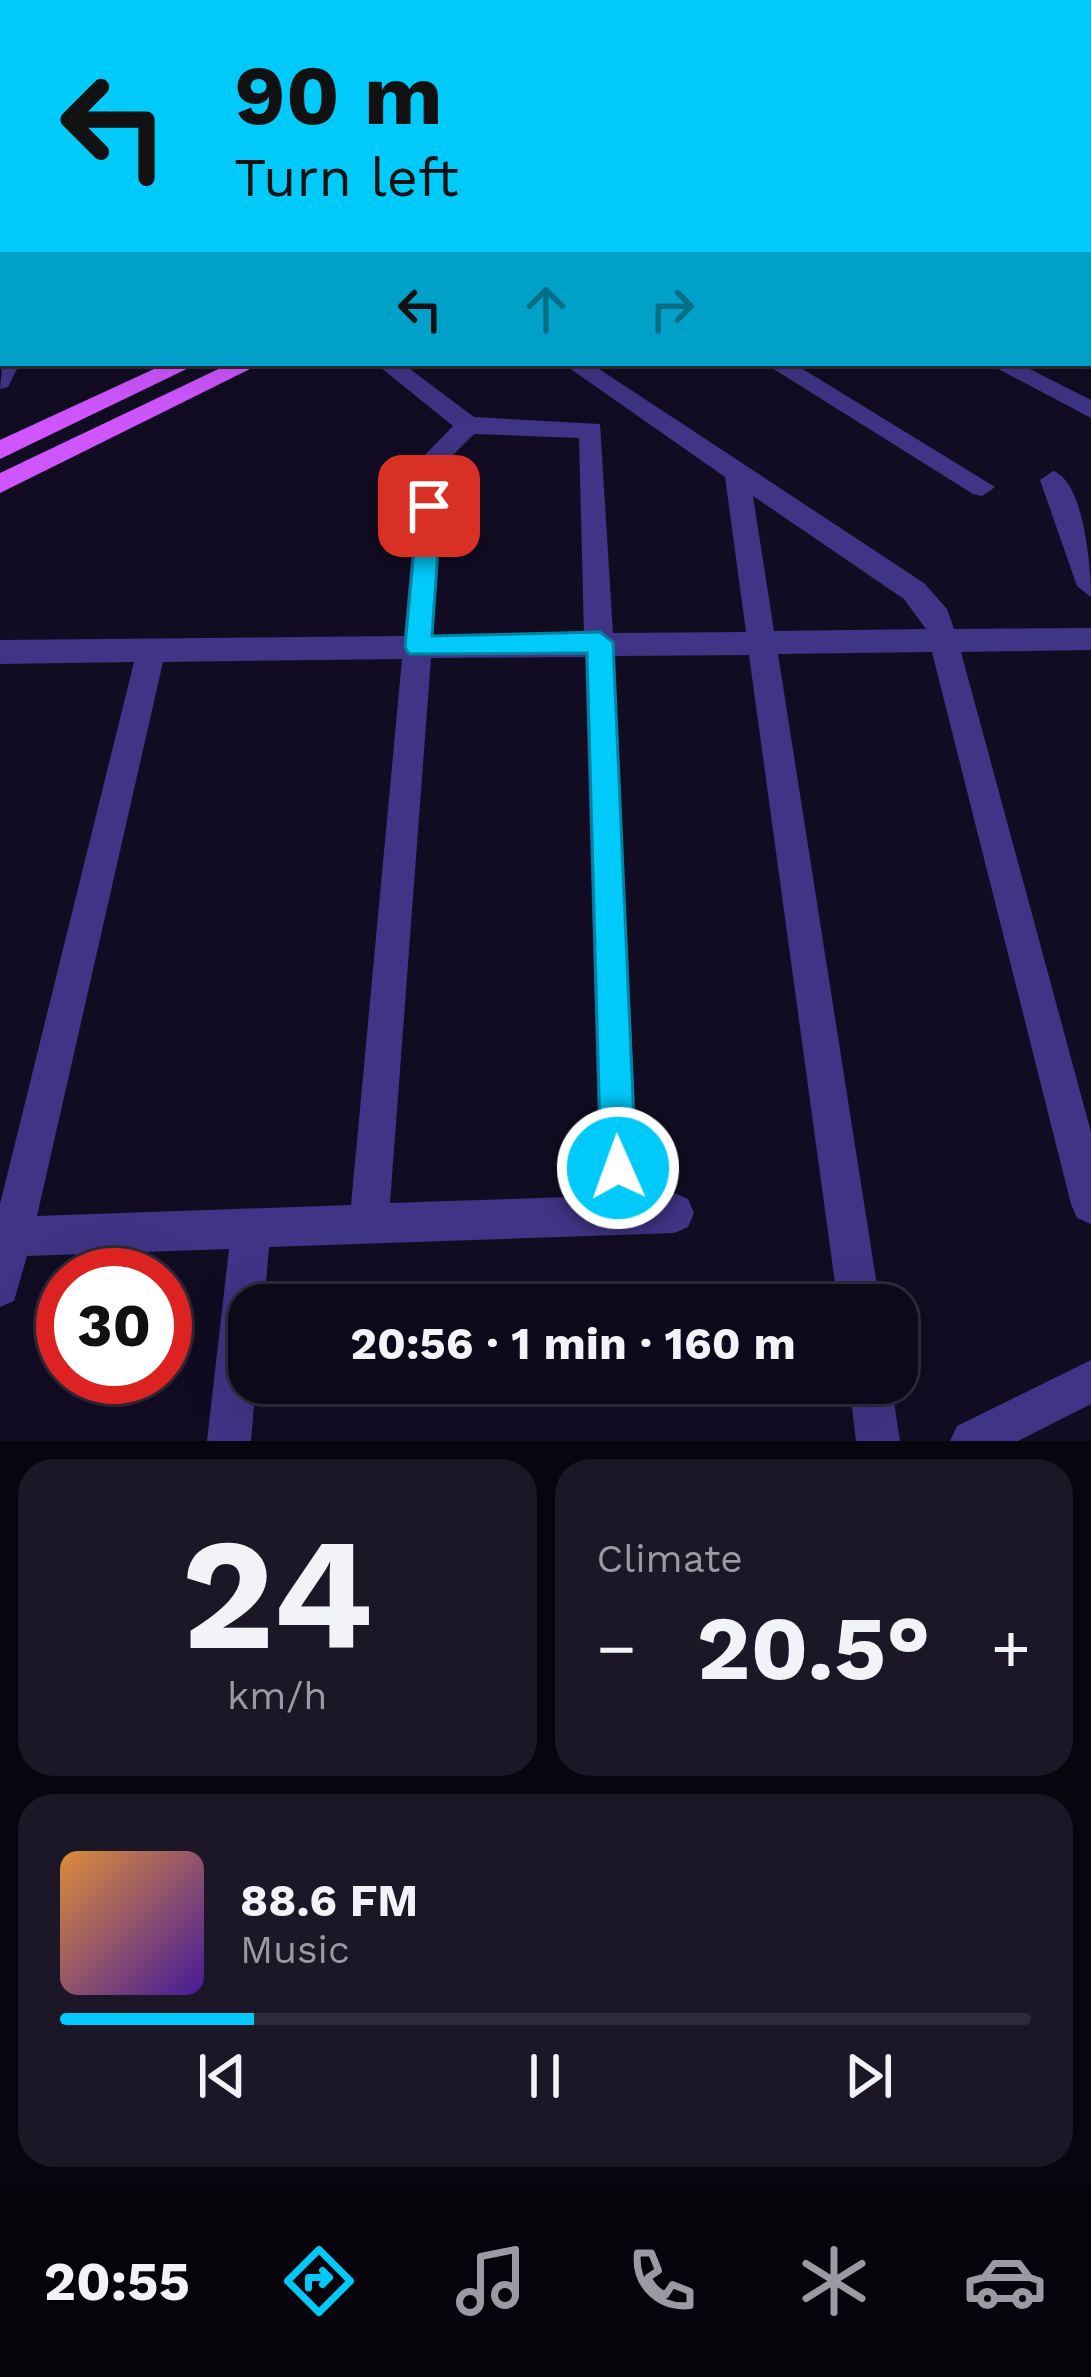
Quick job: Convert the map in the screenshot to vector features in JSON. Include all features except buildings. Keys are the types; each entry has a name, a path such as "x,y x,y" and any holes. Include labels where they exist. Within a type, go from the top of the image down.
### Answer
{"main road":[{"path":"0,450 181,366"},
{"path":"0,484 244,366"}],"street":[{"path":"391,366 468,425 591,430 620,1215"},
{"path":"578,366 914,591 937,616 1091,1204"},
{"path":"781,366 982,488"},
{"path":"1004,366 1091,410"},
{"path":"369,1224 433,460 468,425"},
{"path":"737,472 856,1284"},
{"path":"1053,480 1091,586"},
{"path":"0,652 1091,639"},
{"path":"0,1287 6,1236 151,650"},
{"path":"6,1236 674,1214"},
{"path":"229,1441 251,1228"},
{"path":"972,1441 1091,1381"},
{"path":"873,1404 878,1441"}],"route":[{"path":"429,506 418,647 600,642 618,1168"}]}
